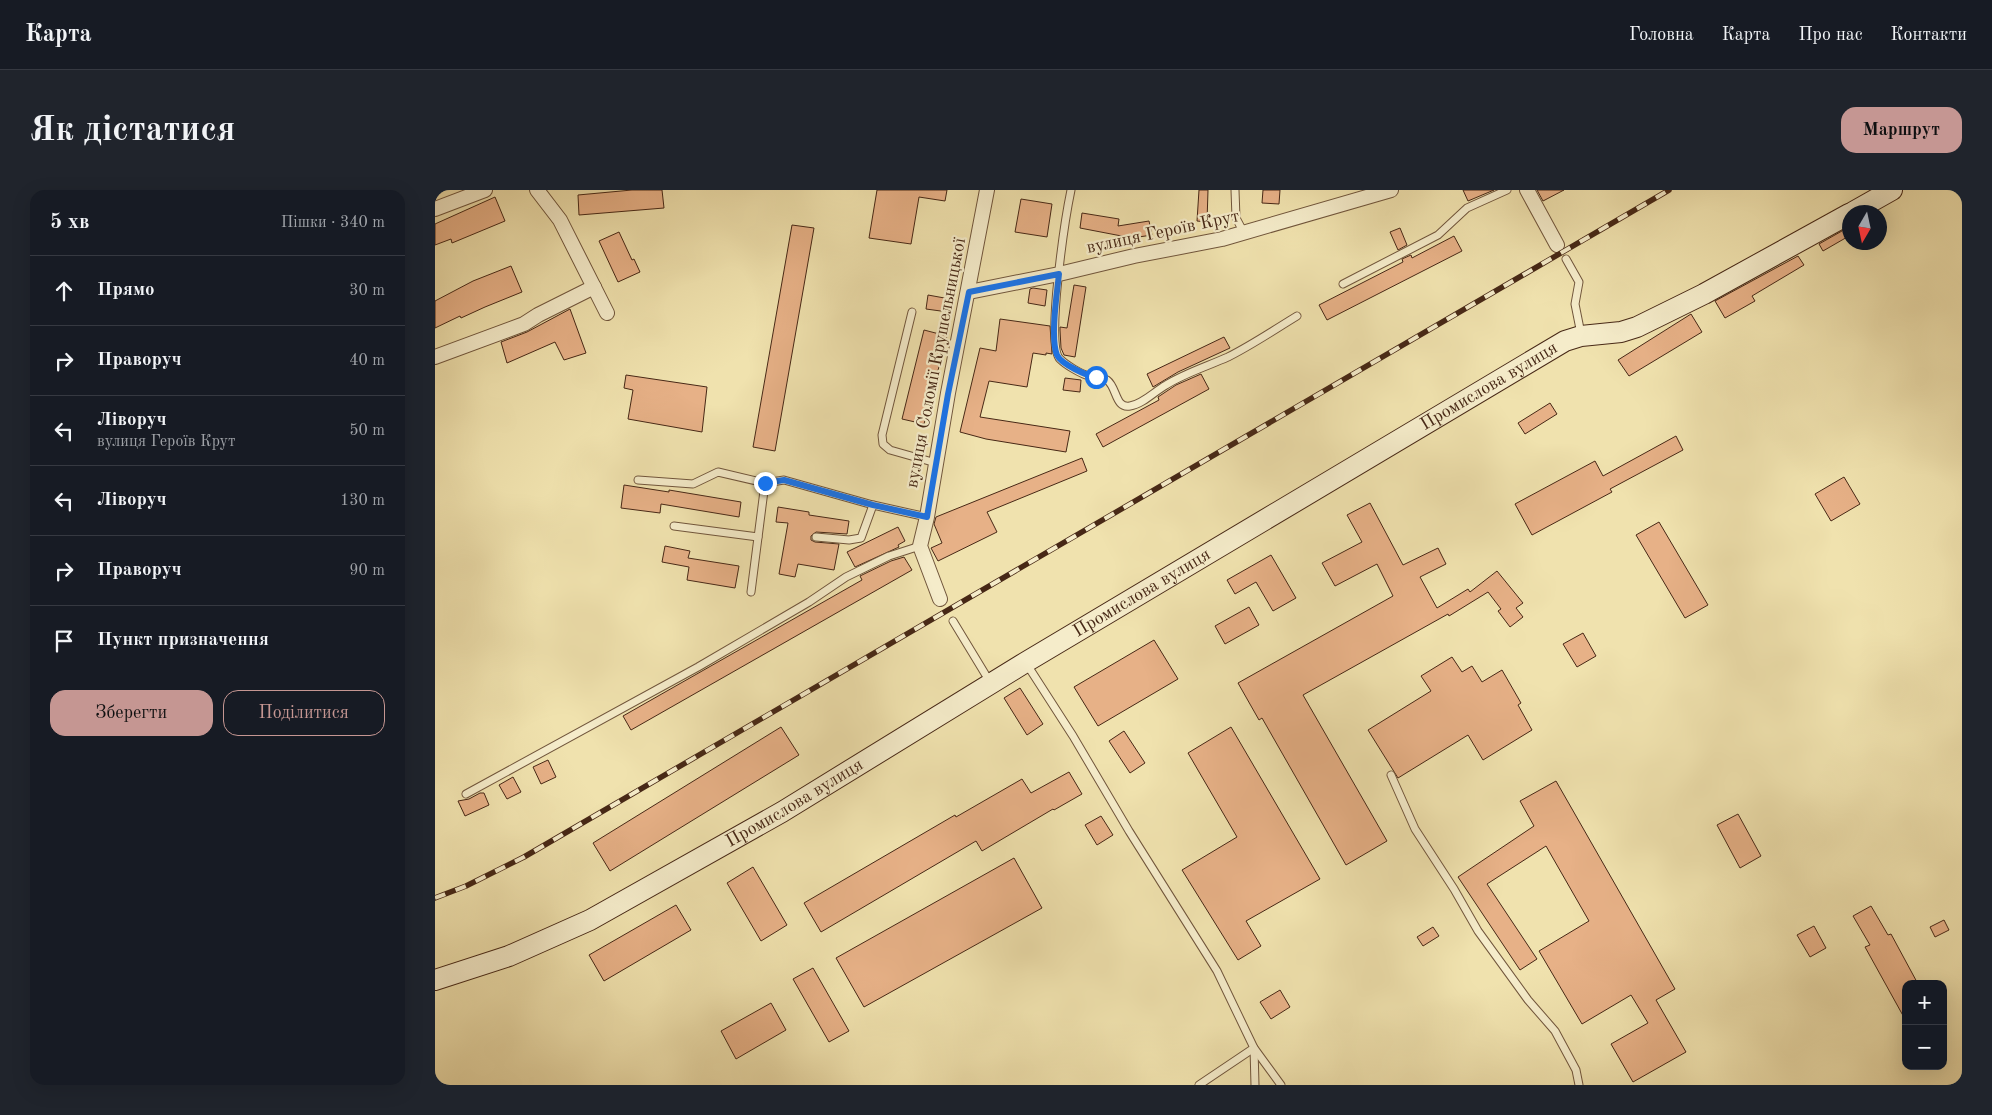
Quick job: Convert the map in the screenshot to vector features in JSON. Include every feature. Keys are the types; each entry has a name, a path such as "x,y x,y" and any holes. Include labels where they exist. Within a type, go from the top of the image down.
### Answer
{"street":[{"path":"435,209 485,190"},
{"path":"537,190 560,220 607,313"},
{"name":"вулиця Соломії Крушельницької","path":"920,546 927,517 948,394 987,190"},
{"name":"вулиця Героїв Крут","path":"969,292 1245,233 1391,190"},
{"path":"1527,190 1557,245"},
{"path":"1866,205 1893,190"},
{"name":"Промислова вулиця","path":"435,980 509,956 590,920 782,812 1025,662 1565,341 1581,336 1621,332 1637,327 1704,294 1842,218"},
{"path":"435,357 524,324 594,287"},
{"path":"920,546 940,599"}],"lane":[{"path":"1071,190 1059,274 1054,337 1057,354 1060,359 1077,371 1088,376 1108,380 1113,385 1120,403 1128,407 1141,401 1167,384 1230,356 1297,316"},
{"path":"1235,190 1236,218 1245,233"},
{"path":"1343,284 1438,235 1467,208 1507,190"},
{"path":"1566,259 1579,282 1575,304 1581,336"},
{"path":"912,312 882,435 883,444 890,450 936,463"},
{"path":"639,480 693,484 719,472 765,483 784,480 873,505 927,517"},
{"path":"751,592 765,483"},
{"path":"816,537 849,540 861,538 873,505"},
{"path":"674,526 758,537"},
{"path":"466,794 535,758 698,667 846,578 889,556 920,546"},
{"path":"953,621 992,684"},
{"path":"1025,662 1073,736 1217,971 1254,1048 1281,1085"},
{"path":"1391,775 1415,829 1454,889 1478,931 1528,1000 1555,1031 1576,1070 1579,1085"},
{"path":"1199,1085 1254,1048"},
{"path":"1254,1048 1255,1085"}],"building":[{"path":"632,190 662,190 664,208 579,215 578,195"},
{"path":"877,190 947,190 945,201 919,197 911,244 869,238"},
{"path":"1199,190 1208,190 1207,222 1197,221"},
{"path":"1263,190 1280,190 1279,204 1262,203"},
{"path":"1463,190 1494,190 1468,201"},
{"path":"1537,190 1564,190 1543,201"},
{"path":"495,197 505,221 452,243 451,239 435,245 435,224"},
{"path":"1021,199 1052,204 1047,237 1015,232"},
{"path":"1082,213 1119,219 1118,226 1149,221 1152,235 1132,238 1080,228"},
{"path":"792,225 814,228 775,451 753,447"},
{"path":"1400,228 1407,245 1398,250 1390,232"},
{"path":"1842,231 1842,240 1823,251 1819,244"},
{"path":"619,232 632,260 634,259 640,272 618,282 599,241"},
{"path":"1454,236 1462,251 1327,320 1319,305 1403,262 1402,259 1411,255 1412,258"},
{"path":"1798,256 1804,265 1752,296 1755,301 1725,318 1715,301"},
{"path":"511,266 522,292 461,318 460,316 435,328 435,301 473,281"},
{"path":"1074,285 1086,287 1075,357 1064,355 1061,348 1060,330 1060,327 1067,328"},
{"path":"1030,289 1047,290 1045,306 1028,303"},
{"path":"928,295 950,299 948,312 926,309"},
{"path":"570,309 586,353 564,360 555,342 507,363 501,342 527,332"},
{"path":"1691,314 1702,332 1629,376 1618,360"},
{"path":"1000,319 1050,326 1052,354 1033,353 1027,387 989,381 980,417 1070,431 1066,452 986,439 960,432 980,348 996,351"},
{"path":"924,330 947,336 924,424 902,419"},
{"path":"1224,337 1230,348 1178,372 1153,387 1147,374"},
{"path":"1201,374 1209,389 1103,447 1096,434 1159,400 1158,397 1176,385"},
{"path":"626,375 707,387 702,432 628,419 633,390 624,388"},
{"path":"1065,378 1081,380 1080,392 1063,390"},
{"path":"1550,403 1557,414 1525,434 1518,423"},
{"path":"1676,436 1683,450 1610,489 1612,492 1532,535 1515,504 1595,461 1603,476"},
{"path":"1082,458 1087,471 987,512 997,532 938,561 931,548 942,543 934,524 936,517"},
{"path":"1844,477 1860,504 1831,521 1815,494"},
{"path":"624,485 669,492 669,490 741,502 739,517 661,504 660,513 621,508"},
{"path":"1370,503 1403,565 1438,548 1446,564 1420,577 1437,608 1468,589 1470,592 1497,571 1523,603 1516,608 1523,617 1510,627 1498,611 1501,609 1488,592 1449,616 1448,614 1303,695 1387,841 1346,865 1262,718 1259,720 1238,683 1393,596 1377,564 1335,586 1322,563 1362,542 1347,515"},
{"path":"778,507 809,512 809,515 849,521 847,534 816,532 811,536 811,540 815,542 839,544 834,570 798,564 795,577 779,574 788,523 776,522"},
{"path":"1659,522 1708,605 1685,618 1636,535"},
{"path":"898,527 905,541 898,545 899,547 855,567 847,552"},
{"path":"665,546 690,551 688,558 739,566 735,588 687,580 689,567 662,562"},
{"path":"1271,555 1296,598 1273,611 1256,582 1235,594 1227,580"},
{"path":"904,557 912,570 631,730 623,716 862,580 860,576"},
{"path":"1249,607 1259,625 1225,644 1215,626"},
{"path":"1583,633 1596,656 1577,667 1563,644"},
{"path":"1154,640 1178,679 1098,726 1074,687"},
{"path":"1452,657 1462,672 1472,666 1482,682 1502,670 1521,703 1518,705 1532,730 1483,760 1468,735 1398,778 1368,730 1431,691 1421,676"},
{"path":"1020,688 1043,724 1027,735 1004,698"},
{"path":"781,727 799,755 610,871 593,843"},
{"path":"1231,727 1320,879 1246,921 1261,946 1238,960 1182,870 1237,837 1188,753"},
{"path":"1124,731 1145,763 1130,773 1109,741"},
{"path":"548,760 556,777 541,784 533,767"},
{"path":"1069,772 1082,794 982,851 976,841 821,932 804,903 955,815 956,817 1022,779 1031,793"},
{"path":"513,777 521,792 507,799 499,785"},
{"path":"1556,781 1675,989 1656,1000 1686,1052 1633,1082 1611,1044 1648,1023 1631,995 1582,1024 1539,951 1589,921 1546,846 1487,884 1537,959 1520,970 1458,877 1534,826 1520,801"},
{"path":"484,793 489,805 465,816 458,801 469,799"},
{"path":"1738,814 1761,856 1740,868 1717,825"},
{"path":"1101,816 1113,835 1097,845 1085,825"},
{"path":"1014,858 1042,908 864,1007 836,958"},
{"path":"753,867 787,925 761,941 727,883"},
{"path":"676,905 691,930 604,981 589,955"},
{"path":"1871,906 1888,935 1891,934 1916,980 1902,980 1902,1014 1865,947 1870,945 1853,916"},
{"path":"1944,920 1949,930 1935,937 1930,927"},
{"path":"1814,926 1826,948 1810,957 1797,935"},
{"path":"1433,927 1439,936 1423,946 1417,937"},
{"path":"813,968 849,1031 829,1042 793,979"},
{"path":"1280,990 1290,1007 1271,1019 1260,1002"},
{"path":"771,1003 786,1030 736,1059 721,1031"}],"railway":[{"path":"435,898 466,886 524,857 1669,190"}],"route":[{"path":"765,483 784,480 873,505 927,517 948,394 969,292 1059,274 1054,337 1057,354 1060,359 1077,371 1096,377"}]}
